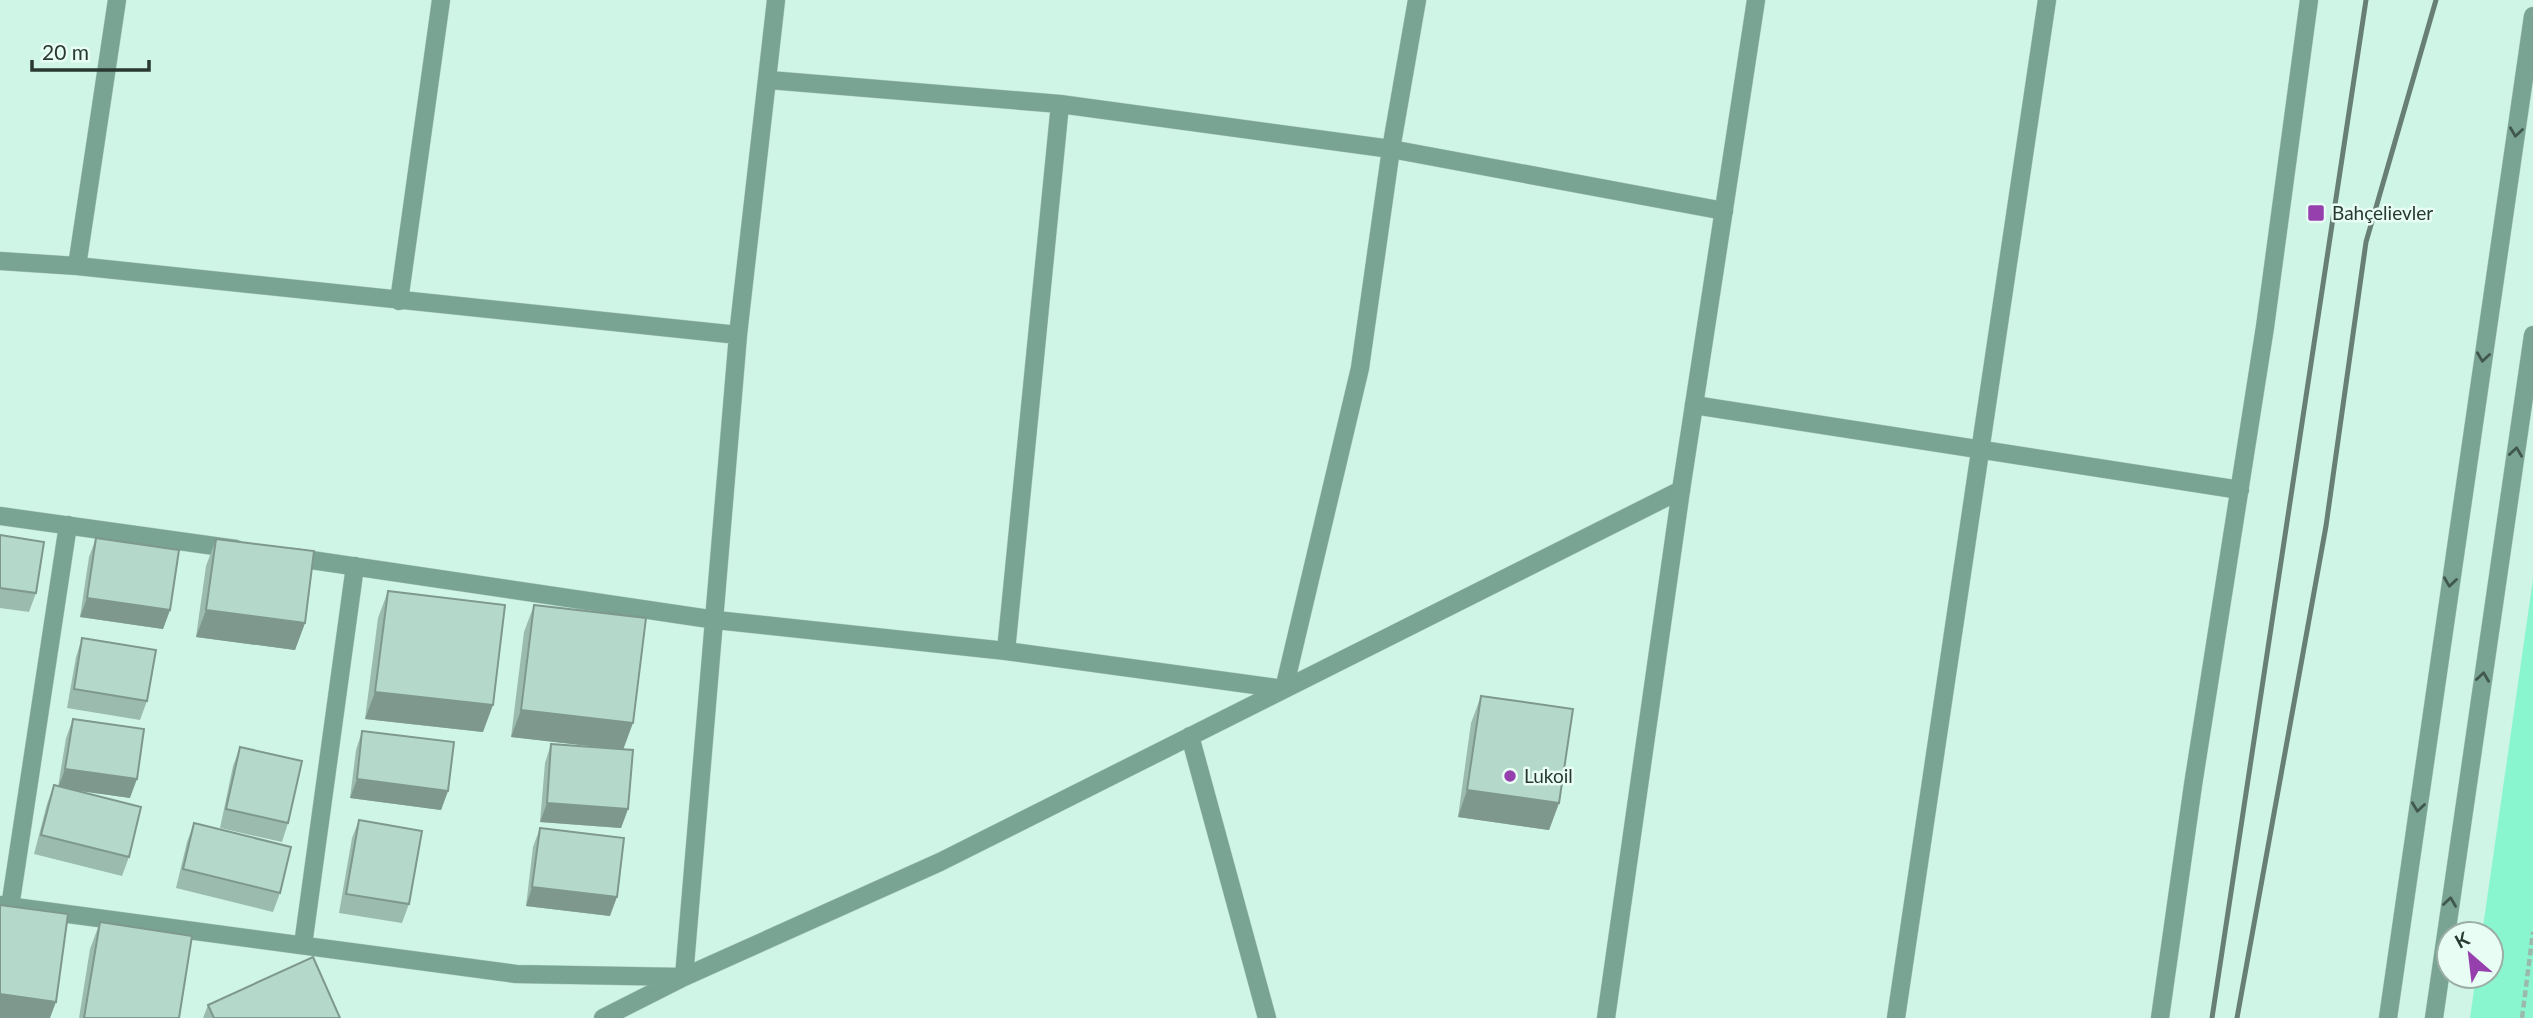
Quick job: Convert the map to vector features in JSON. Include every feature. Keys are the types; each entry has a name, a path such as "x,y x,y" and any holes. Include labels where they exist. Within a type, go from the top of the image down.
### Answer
{"street":[{"path":"77,266 117,0"},
{"path":"399,301 440,0"},
{"path":"684,977 738,335 776,0"},
{"path":"1284,690 1360,368 1391,149 1417,0"},
{"path":"1606,1018 1681,490 1756,0"},
{"path":"1896,1018 2047,0"},
{"path":"2160,1018 2193,785 2265,327 2309,0"},
{"path":"2388,1018 2533,16"},
{"path":"769,80 1060,104 1391,149 1724,211"},
{"path":"1006,651 1060,104"},
{"path":"0,261 77,266 738,335"},
{"path":"2434,1018 2533,335"},
{"path":"1694,405 2240,490"},
{"path":"603,1018 684,977 940,862 1681,490"},
{"path":"0,516 716,620 1006,651 1284,690"},
{"path":"68,525 5,906 516,974 684,977"},
{"path":"303,945 355,566"},
{"path":"1190,737 1268,1018"}],"path":[{"path":"2522,1018 2533,932"}],"green space":[{"path":"2533,579 2533,1018 2470,1018 2474,990 2505,990 2505,920 2484,920"}],"building":[{"path":"0,535 44,542 36,593 0,588"},
{"path":"96,538 179,550 170,610 87,598"},
{"path":"216,539 314,551 305,623 206,610"},
{"path":"388,591 505,605 493,705 375,692"},
{"path":"534,605 646,618 633,723 521,710"},
{"path":"82,638 156,650 147,701 74,689"},
{"path":"1481,696 1573,709 1559,803 1467,790"},
{"path":"73,719 144,729 137,779 65,769"},
{"path":"362,731 454,742 448,791 357,779"},
{"path":"551,744 633,750 628,809 547,803"},
{"path":"240,747 302,761 288,823 226,809"},
{"path":"54,785 141,807 129,857 41,835"},
{"path":"359,820 422,831 409,904 346,894"},
{"path":"194,823 291,847 280,893 183,869"},
{"path":"540,828 624,838 617,897 532,887"},
{"path":"0,905 68,914 56,1002 0,994"},
{"path":"100,922 192,936 179,1018 84,1018"},
{"path":"313,957 340,1018 214,1018 208,1005"}],"railway":[{"path":"2212,1018 2366,0"},
{"path":"2237,1018 2326,526 2366,242 2436,0"}],"place":[{"name":"Bahçelievler","path":"2316,213"},
{"name":"Lukoil","path":"1510,776"}]}
